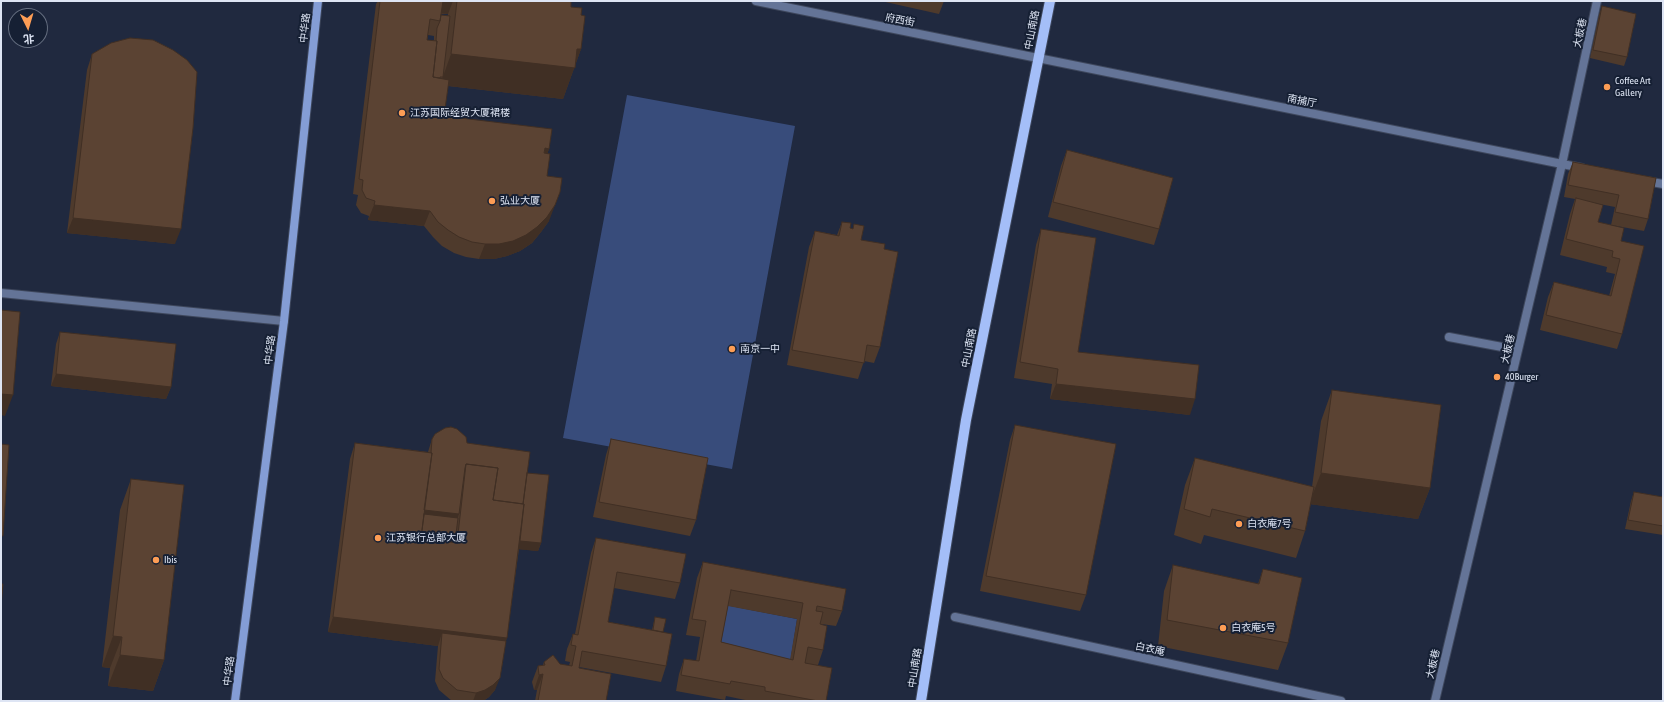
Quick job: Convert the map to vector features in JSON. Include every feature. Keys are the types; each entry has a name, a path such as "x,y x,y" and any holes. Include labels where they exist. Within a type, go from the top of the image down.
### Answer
{"main road":[{"name":"中华路","path":"235,701 284,321 318,1"},
{"name":"中山南路","path":"922,701 966,420 1050,1"}],"street":[{"name":"府西街","path":"756,1 1039,58"},
{"name":"大板巷","path":"1435,701 1562,164 1597,1"},
{"name":"南捕厅","path":"1039,58 1592,170"},
{"path":"1639,180 1663,184"},
{"path":"1,293 284,321"},
{"path":"1449,337 1518,350"},
{"name":"白衣庵","path":"955,617 1341,701"}],"shaded area":[{"path":"627,95 795,126 732,469 563,438"},
{"path":"725,605 797,619 788,676 715,657"}],"building":[{"path":"380,1 443,1 440,21 430,19 427,40 437,41 433,77 449,80 444,116 552,129 549,149 545,148 544,153 550,154 547,176 562,178 560,192 555,205 547,217 526,235 513,241 499,244 472,242 459,237 448,230 438,222 430,211 374,205 375,201 366,198 362,190 363,180 359,179"},
{"path":"457,1 571,1 571,7 582,8 581,15 585,16 581,49 577,49 575,68 451,54"},
{"path":"1602,6 1636,14 1627,57 1593,50"},
{"path":"441,15 450,16 443,77 440,78 433,77 437,28"},
{"path":"130,38 153,40 173,50 187,60 197,72 193,128 181,229 73,218 92,54 111,43"},
{"path":"1067,150 1173,178 1159,229 1053,202"},
{"path":"1573,162 1656,178 1648,219 1615,212 1619,195 1568,185"},
{"path":"1576,198 1603,205 1598,222 1624,228 1621,241 1644,246 1622,334 1546,315 1554,282 1611,296 1620,259 1612,257 1613,251 1566,239"},
{"path":"842,222 851,223 850,228 853,229 854,224 864,226 861,240 885,244 884,249 898,252 880,347 867,345 864,363 792,350 815,231 839,236"},
{"path":"1041,229 1096,238 1078,352 1199,365 1195,399 1056,384 1058,369 1020,362"},
{"path":"1,310 20,312 13,395 1,394"},
{"path":"60,332 176,344 171,387 56,374"},
{"path":"1332,390 1441,405 1430,488 1321,473"},
{"path":"1015,425 1116,444 1086,595 986,576"},
{"path":"451,427 457,429 466,437 467,443 530,452 523,504 493,500 498,468 466,464 459,514 424,510 432,453 432,439 435,434 445,428"},
{"path":"611,439 708,458 696,520 599,502"},
{"path":"355,443 432,453 421,538 457,543 466,464 498,468 493,500 524,504 507,638 333,617"},
{"path":"1,444 9,445 3,536 1,536"},
{"path":"1195,458 1314,487 1305,531 1212,509 1210,517 1184,509"},
{"path":"527,473 549,475 541,543 520,541"},
{"path":"131,479 184,485 164,660 120,655 122,637 113,636"},
{"path":"1634,492 1663,497 1663,526 1628,520"},
{"path":"424,514 458,518 455,542 421,538"},
{"path":"596,538 686,554 680,583 617,572 608,622 672,634 666,666 582,651 579,668 611,674 606,701 538,701 543,674 539,675 538,666 545,665 544,662 553,655 560,664 572,666 576,646 571,645 573,634 578,635"},
{"path":"703,562 846,589 842,611 817,606 816,611 823,612 820,624 827,626 823,650 808,647 805,663 832,668 826,701 818,701 765,691 765,687 731,681 730,684 681,675 684,659 699,661 706,621 692,619","holes":["731,590 803,603 793,660 721,642"]},
{"path":"1173,565 1259,584 1263,569 1302,578 1288,643 1167,620"},
{"path":"1,584 3,584 1,606"},
{"path":"655,617 666,619 663,632 653,630"},
{"path":"442,633 506,641 500,678 485,690 476,693 457,690 443,678 439,669"}],"place":[{"name":"Coffee Art Gallery","path":"1607,87"},
{"name":"江苏国际经贸大厦裙楼","path":"402,113"},
{"name":"弘业大厦","path":"492,201"},
{"name":"南京一中","path":"732,349"},
{"name":"40Burger","path":"1497,377"},
{"name":"白衣庵7号","path":"1239,524"},
{"name":"江苏银行总部大厦","path":"378,538"},
{"name":"Ibis","path":"156,560"},
{"name":"白衣庵5号","path":"1223,628"}]}
